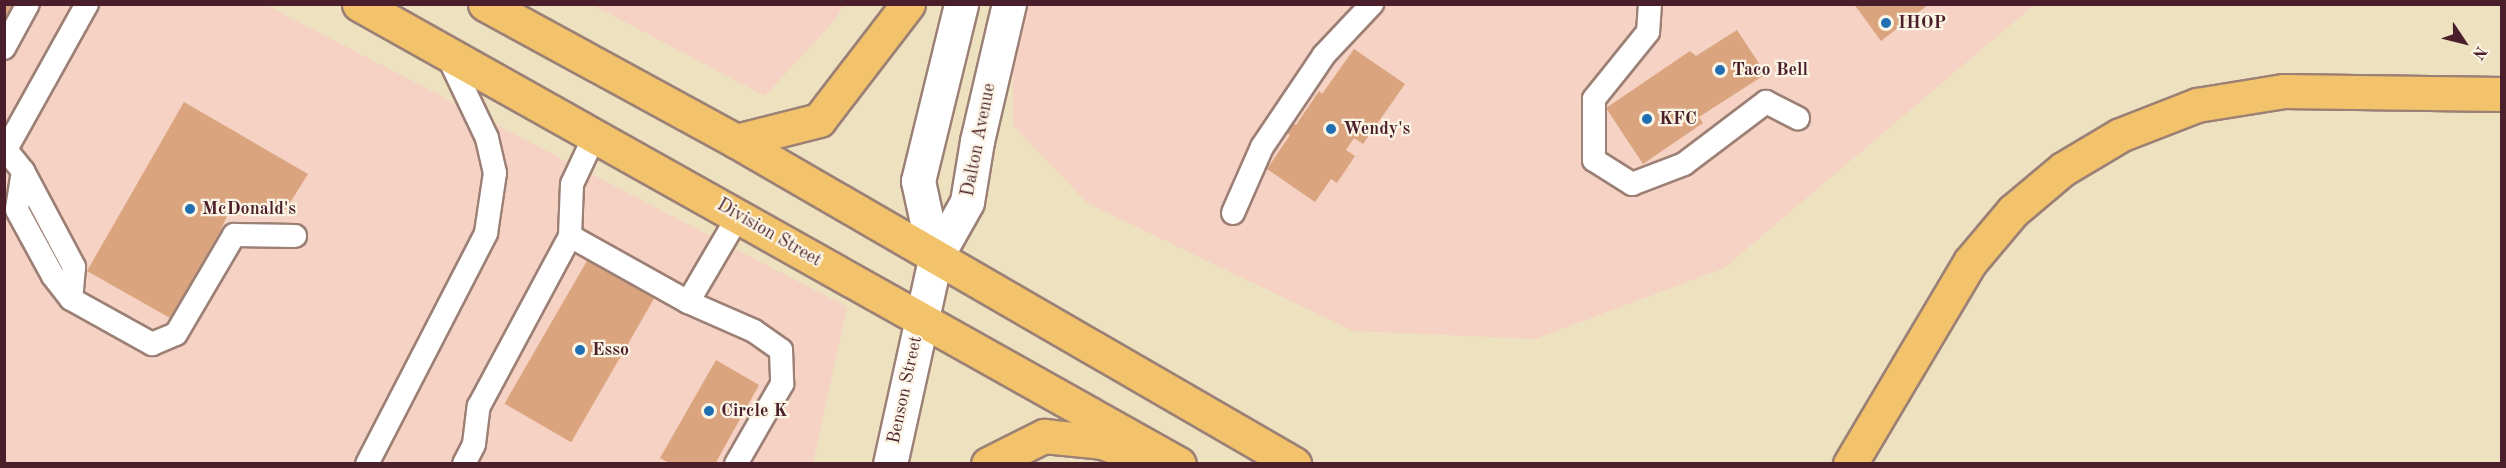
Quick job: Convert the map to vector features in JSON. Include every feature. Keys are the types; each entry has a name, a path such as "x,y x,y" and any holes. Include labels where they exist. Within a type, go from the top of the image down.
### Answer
{"main road":[{"name":"Division Street","path":"359,4 921,317 1179,464"},
{"path":"485,4 736,141 935,259 1294,464"},
{"path":"736,141 819,120 908,4"},
{"path":"1850,464 1970,262 2013,211 2055,176 2120,135 2197,105 2283,91 2502,94"},
{"path":"988,464 1044,436 1102,442 1160,464"}],"street":[{"path":"935,259 918,181 961,4"},
{"name":"Dalton Avenue","path":"935,259 967,202 977,141 1009,4"},
{"name":"Benson Street","path":"890,464 935,259"}],"lane":[{"path":"4,48 28,4"},
{"path":"87,4 5,152 23,171 74,267 71,299 152,344 176,334 234,235 295,236"},
{"path":"1233,213 1262,147 1324,55 1353,4"},
{"path":"1324,55 1372,4"},
{"path":"1650,4 1648,32 1594,99 1594,160 1632,184 1684,164 1766,102 1798,118"},
{"path":"367,464 486,233 495,173 487,138 446,52"},
{"path":"464,464 474,444 479,406 570,236 572,184 595,135"},
{"path":"688,302 739,215"},
{"path":"570,236 688,302 754,331 781,350 782,384 736,464"}],"shaded area":[{"path":"1018,4 2034,5 1724,268 1535,339 1353,331 1087,203 1013,125 1013,23"},
{"path":"4,5 266,5 847,307 813,463 5,463"},
{"path":"593,5 844,5 834,21 765,96"}],"building":[{"path":"4,4 16,4 4,24"},
{"name":"IHOP","path":"1854,4 1929,4 1881,41"},
{"path":"1737,30 1766,74 1699,117 1703,123 1643,164 1606,108 1690,51 1696,56"},
{"name":"Wendy's","path":"1354,49 1405,84 1363,144 1354,138 1346,150 1355,156 1337,183 1331,179 1315,202 1267,169 1290,135 1286,132 1292,122 1296,125 1319,91 1322,94"},
{"name":"McDonald's","path":"184,102 308,174 286,209 230,210 221,229 229,234 189,302 182,298 170,318 87,271"},
{"name":"Esso","path":"588,259 655,298 571,442 504,404"},
{"path":"716,360 759,385 715,464 671,464 660,458"}],"place":[{"name":"IHOP","path":"1886,23"},
{"name":"Taco Bell","path":"1720,70"},
{"name":"KFC","path":"1647,119"},
{"name":"Wendy's","path":"1331,129"},
{"name":"McDonald's","path":"190,209"},
{"name":"Esso","path":"580,350"},
{"name":"Circle K","path":"709,411"}]}
